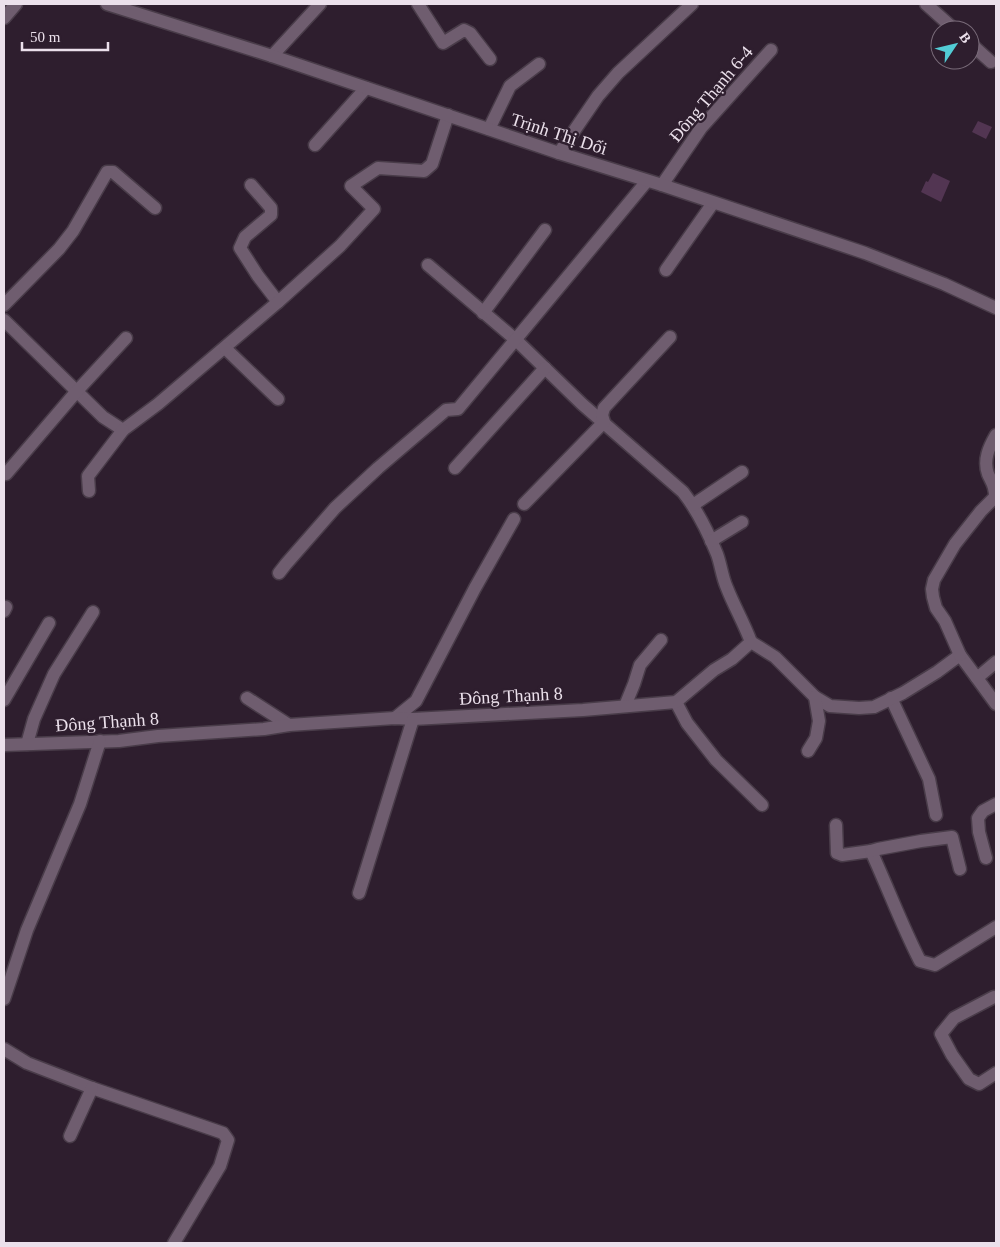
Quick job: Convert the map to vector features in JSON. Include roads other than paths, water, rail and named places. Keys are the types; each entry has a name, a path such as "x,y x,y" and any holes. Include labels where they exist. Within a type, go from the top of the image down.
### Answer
{"street":[{"path":"4,18 16,4"},
{"name":"Trịnh Thị Dối","path":"107,4 272,56 558,153 662,185 865,253 944,284 996,308"},
{"path":"272,56 320,4"},
{"path":"418,4 444,43 464,30 470,32 490,59"},
{"path":"558,153 598,96 618,73 692,4"},
{"path":"926,4 944,20"},
{"name":"Đông Thạnh 6-4","path":"662,185 701,128 771,50"},
{"path":"980,52 991,62"},
{"path":"489,129 510,86 539,64"},
{"path":"315,145 366,88"},
{"path":"89,491 88,476 123,430 158,404 278,302 340,246 374,208 351,186 378,168 424,171 432,164 448,116"},
{"path":"4,305 59,249 73,231 107,172 113,172 155,208"},
{"path":"280,573 335,508 378,468 446,410 458,409 647,181"},
{"path":"251,185 271,208 271,215 245,237 240,248 278,302"},
{"path":"666,270 713,202"},
{"path":"483,313 545,230"},
{"path":"428,265 516,340 582,404 683,492 703,522 717,555 726,587 742,618 751,642 775,657 815,697 830,706 874,707 910,689 960,655"},
{"path":"4,320 103,417 123,430"},
{"path":"604,422 602,414 604,408 670,337"},
{"path":"6,474 77,391 126,338"},
{"path":"225,348 278,399"},
{"path":"455,468 545,368"},
{"path":"524,504 604,422"},
{"path":"996,435 987,453 986,464 995,488 994,497 956,544 934,580 932,589 936,608 945,621 960,655 996,704"},
{"path":"693,505 742,472"},
{"path":"395,718 416,701 470,596 514,519"},
{"path":"711,541 742,522"},
{"path":"27,744 34,719 54,674 93,612"},
{"path":"4,700 49,623"},
{"path":"626,706 640,665 661,640"},
{"path":"751,642 676,702 687,723 716,760 762,806"},
{"path":"977,678 996,662"},
{"path":"808,751 816,738 819,721 815,697"},
{"path":"248,698 289,725"},
{"path":"891,698 929,779 936,815"},
{"name":"Đông Thạnh 8","path":"4,745 120,741 158,736 264,730 289,725 395,718 583,710 676,702"},
{"path":"359,893 413,718"},
{"path":"4,999 7,977 80,804 100,741"},
{"path":"986,858 978,818 983,811 996,804"},
{"path":"836,825 837,853 842,855 871,852 921,841 952,838 960,868"},
{"path":"871,852 920,962 935,965 996,926"},
{"path":"994,997 954,1018 941,1034 952,1055 969,1079 979,1084 996,1073"},
{"path":"4,1049 27,1063 223,1134 228,1140 220,1166 174,1243"},
{"path":"70,1136 92,1088"}]}
